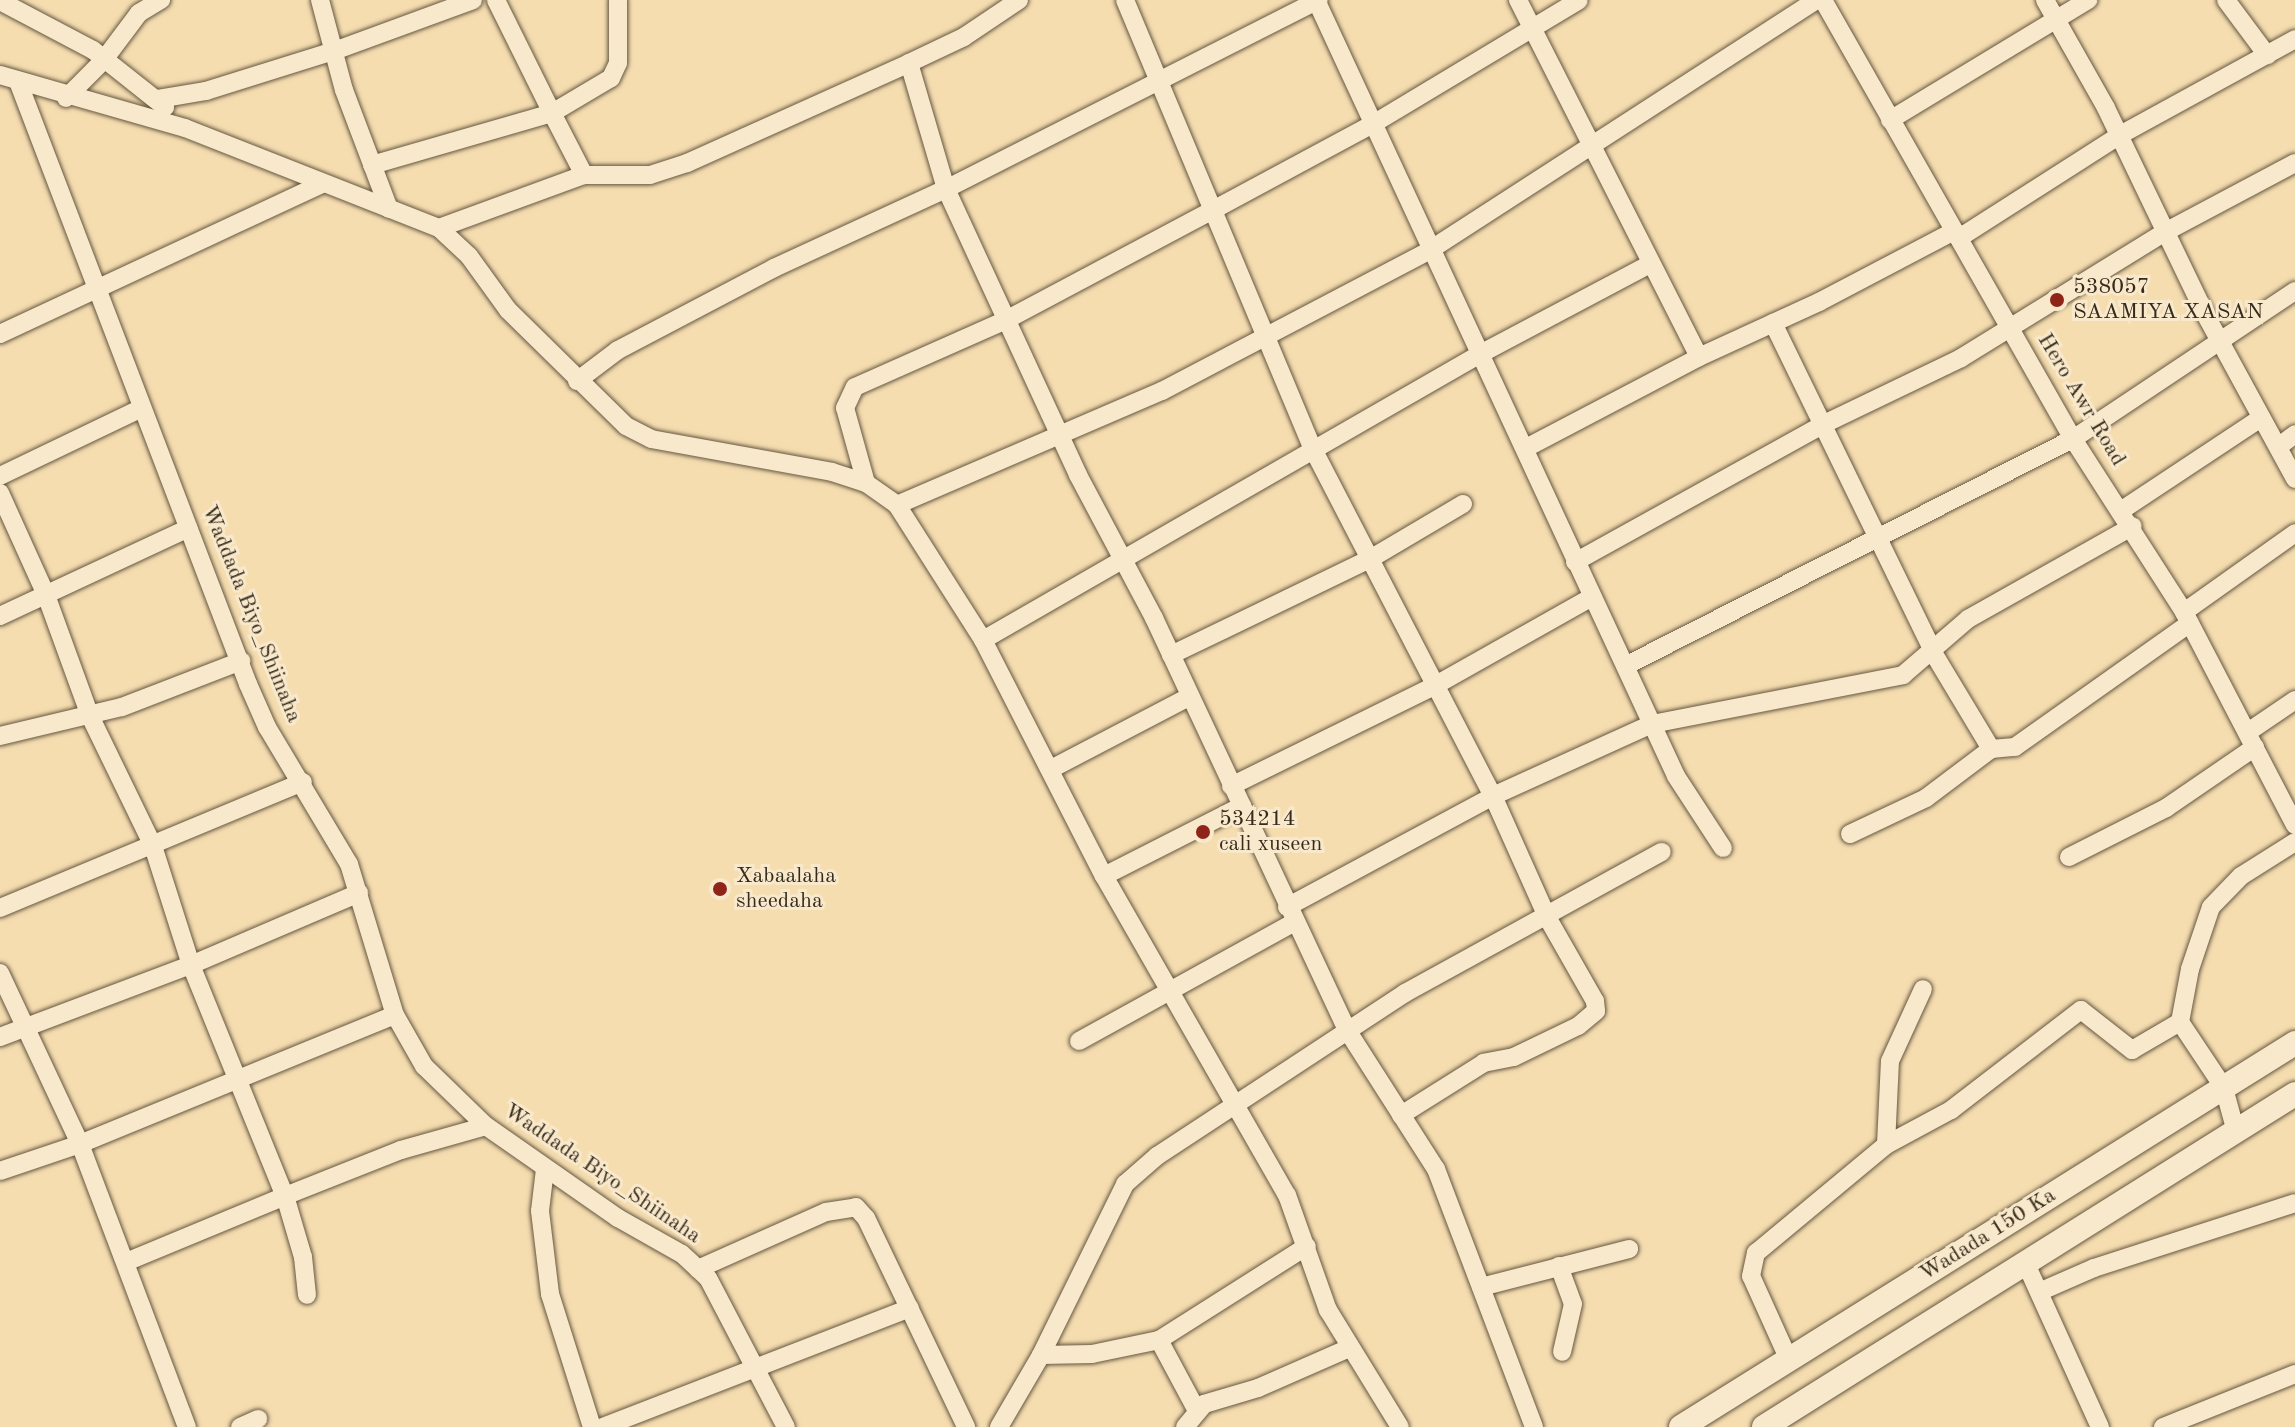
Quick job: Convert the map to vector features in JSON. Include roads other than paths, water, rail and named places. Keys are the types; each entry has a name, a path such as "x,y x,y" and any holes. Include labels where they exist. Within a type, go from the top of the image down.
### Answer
{"street":[{"path":"66,98 103,61 136,7 161,0"},
{"path":"320,0 334,51 389,209"},
{"path":"158,99 206,91 334,51 473,0"},
{"path":"496,0 584,175"},
{"path":"372,165 552,113 611,78 618,63 618,0"},
{"path":"439,228 584,175 650,175 964,37 1019,0"},
{"path":"1125,0 1314,451 1493,796 1547,917 1596,1011 1578,1026 1514,1057 1467,1072 1401,1115"},
{"path":"577,381 618,350 699,306 946,189 1160,83 1317,0 1430,250 1482,353 1575,562 1627,665 1676,776 1723,848"},
{"path":"1518,0 1699,357"},
{"path":"866,483 845,408 846,397 855,387 1006,320 1215,209 1373,124 1579,0"},
{"path":"897,505 1060,435 1267,337 1430,250 1820,0"},
{"name":"Hero Awr Road","path":"1820,0 2073,439 2133,526 2187,618 2295,825"},
{"path":"2045,0 2120,135 2220,342 2295,479"},
{"path":"1890,120 2088,0"},
{"path":"2226,0 2267,55"},
{"path":"0,1 70,36 158,99 185,128"},
{"path":"1526,448 1699,357 1956,235 2120,135 2295,39"},
{"path":"909,63 946,189 1006,320 1121,560 1171,655 1347,1030 1436,1169 1534,1427"},
{"path":"0,75 66,98 185,128 439,228 577,381 626,426 651,439 754,454 866,483 897,505 983,640 1104,876 1166,989 1287,1195 1328,1310 1400,1427"},
{"name":"Waddada Biyo_Shiinaha","path":"19,84 96,292 267,727 303,782 349,864 395,1015 424,1066 486,1126 708,1278 786,1427"},
{"path":"1575,562 1822,425 2010,330 2167,231 2295,163"},
{"path":"0,334 96,292 322,184"},
{"path":"983,640 1482,353 1650,264"},
{"path":"1627,665 2073,439 2295,291"},
{"path":"1773,323 1822,425 1882,538 1931,648 1991,749"},
{"path":"0,476 142,408"},
{"path":"2122,510 2261,418"},
{"path":"2278,447 2295,434"},
{"path":"0,493 46,595 90,716 153,846 191,965 285,1196 303,1257 307,1295"},
{"path":"1171,655 1370,559 1463,504"},
{"path":"1079,1041 1493,796 1652,724 1809,690 1890,679 1913,669 1931,648 1968,619 2133,526"},
{"path":"0,616 189,528"},
{"path":"1850,834 1926,798 1991,749 2015,747 2295,533"},
{"path":"1231,786 1436,685 1592,597"},
{"path":"0,736 90,716 241,661"},
{"path":"1051,769 1189,697"},
{"path":"2069,857 2166,808 2251,740 2295,700"},
{"path":"0,908 303,782"},
{"path":"1104,876 1242,806"},
{"path":"2236,1132 2224,1088 2180,1022 2190,969 2211,907 2241,876 2295,842"},
{"path":"999,1427 1041,1355 1125,1184 1157,1156 1347,1030 1662,852"},
{"path":"0,1037 191,965 359,893"},
{"path":"0,973 80,1144 187,1427"},
{"path":"1886,1145 1890,1061 1923,989"},
{"path":"1789,1360 1751,1276 1751,1261 1886,1145 1951,1110 2081,1010 2132,1050 2180,1022"},
{"path":"0,1171 80,1144 395,1015"},
{"name":"Wadada 150 Ka","path":"1681,1427 2295,1043"},
{"name":"Wadada 150 Ka","path":"1764,1427 2295,1094"},
{"path":"126,1262 401,1150 486,1126"},
{"path":"545,1169 540,1211 550,1294 592,1427"},
{"path":"2039,1292 2094,1268 2295,1203"},
{"path":"698,1269 848,1205 866,1218 966,1427"},
{"path":"1041,1355 1092,1354 1159,1340 1307,1246"},
{"path":"1481,1287 1629,1249"},
{"path":"2026,1264 2100,1427"},
{"path":"1559,1266 1573,1304 1562,1352"},
{"path":"603,1427 759,1371 910,1308"},
{"path":"1159,1340 1196,1409"},
{"path":"1185,1427 1196,1409 1349,1348"},
{"path":"2163,1427 2295,1374"},
{"path":"240,1427 258,1419"},
{"path":"947,1427 958,1427"}],"place":[{"name":"538057 SAAMIYA XASAN","path":"2057,300"},
{"name":"534214 cali xuseen","path":"1203,832"},
{"name":"Xabaalaha sheedaha","path":"720,889"}]}
